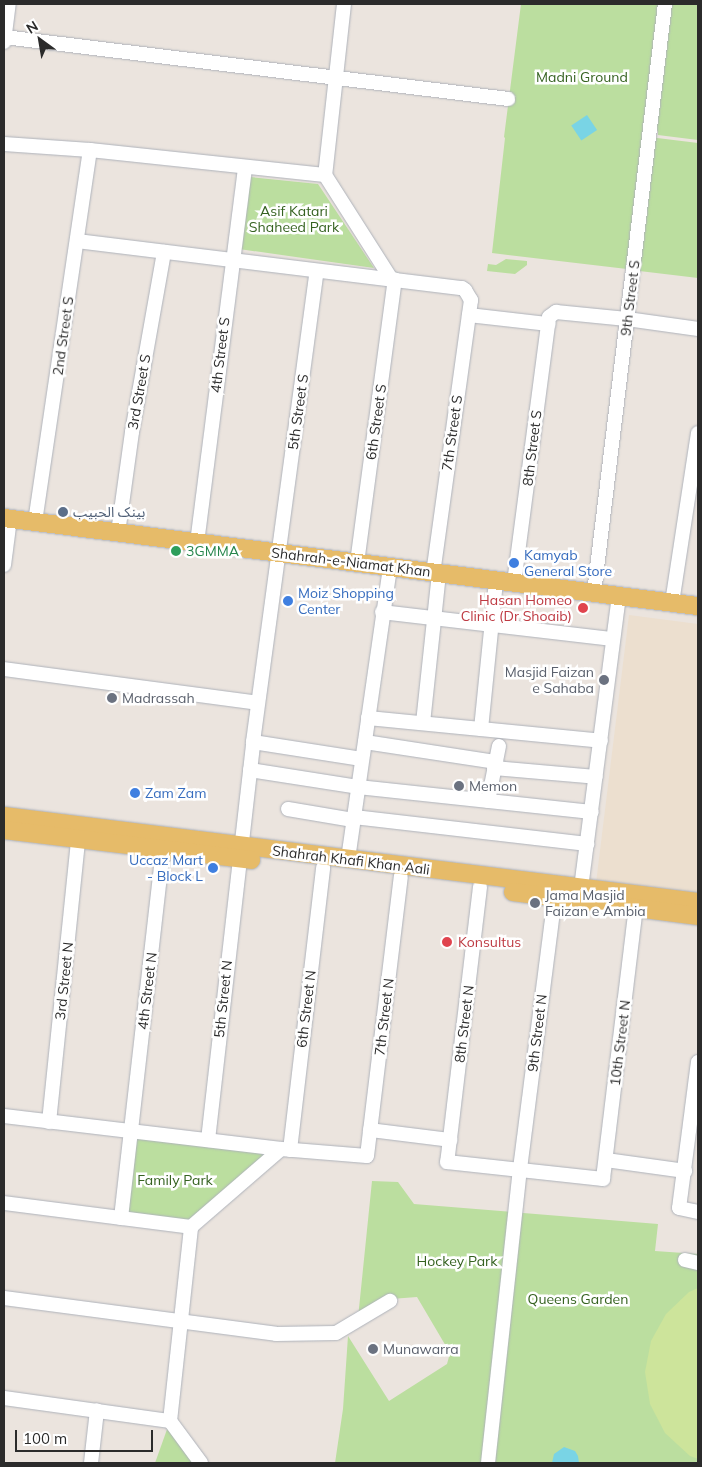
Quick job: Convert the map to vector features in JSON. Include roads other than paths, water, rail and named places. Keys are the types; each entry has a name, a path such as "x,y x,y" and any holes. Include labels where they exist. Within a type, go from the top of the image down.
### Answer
{"main road":[{"name":"Shahrah-e-Niamat Khan","path":"7,519 698,606"},
{"name":"Shahrah Khafi Khan Aali","path":"4,816 323,868 555,897 576,892 636,907 698,916"},
{"name":"Shahrah Khafi Khan Aali","path":"4,830 163,851 348,859 576,892 698,902"}],"street":[{"path":"4,42 8,4"},
{"path":"344,4 325,175 394,280"},
{"name":"9th Street S","path":"594,593 665,4"},
{"path":"4,37 508,99"},
{"path":"4,144 90,150 325,175"},
{"name":"2nd Street S","path":"35,522 90,150"},
{"name":"4th Street S","path":"197,543 245,166"},
{"path":"77,241 394,280"},
{"name":"3rd Street S","path":"118,533 132,432 164,252"},
{"name":"5th Street S","path":"258,703 317,270"},
{"name":"7th Street S","path":"394,280 462,288 471,300 436,573 435,618 423,723"},
{"name":"6th Street S","path":"357,563 394,280"},
{"path":"469,315 550,318 556,312 698,329"},
{"name":"8th Street S","path":"514,583 550,318"},
{"path":"672,603 698,433"},
{"path":"4,565 7,519"},
{"path":"348,859 382,612 390,567"},
{"path":"481,729 496,581"},
{"path":"576,892 592,812 612,638 619,596"},
{"path":"382,612 612,638"},
{"path":"4,669 258,703"},
{"name":"5th Street N","path":"208,1140 258,703"},
{"path":"368,718 601,741"},
{"path":"253,742 362,759"},
{"path":"365,742 495,765 596,777"},
{"path":"488,801 499,746"},
{"path":"250,770 358,787 592,812"},
{"path":"288,809 587,844"},
{"name":"3rd Street N","path":"50,1122 78,840"},
{"name":"4th Street N","path":"121,1218 163,851"},
{"name":"6th Street N","path":"285,1149 323,868"},
{"name":"7th Street N","path":"285,1149 367,1156 401,877"},
{"name":"8th Street N","path":"480,887 447,1162 520,1169"},
{"name":"9th Street N","path":"488,1463 520,1169 555,897"},
{"name":"10th Street N","path":"520,1169 603,1179 636,907"},
{"path":"698,1062 679,1208 698,1212"},
{"path":"4,1116 285,1149"},
{"path":"370,1130 450,1140"},
{"path":"201,1463 170,1421 191,1227 285,1149"},
{"path":"606,1160 685,1171"},
{"path":"4,1203 191,1227"},
{"path":"4,1298 276,1334 336,1332 390,1301"},
{"path":"4,1398 170,1421"},
{"path":"91,1463 97,1410"}],"water":[{"path":"587,115 597,130 581,141 571,126"},
{"path":"564,1447 575,1451 579,1463 552,1463 554,1454"}],"place":[{"name":"بينک الحبيب","path":"63,512"},
{"name":"3GMMA","path":"176,551"},
{"name":"Kamyab General Store","path":"514,563"},
{"name":"Moiz Shopping Center","path":"288,601"},
{"name":"Hasan Homeo Clinic (Dr Shoaib)","path":"583,608"},
{"name":"Masjid Faizan e Sahaba","path":"604,680"},
{"name":"Madrassah","path":"112,698"},
{"name":"Memon","path":"459,786"},
{"name":"Zam Zam","path":"135,793"},
{"name":"Uccaz Mart - Block L","path":"213,868"},
{"name":"Jama Masjid Faizan e Ambia","path":"535,903"},
{"name":"Konsultus","path":"447,942"},
{"name":"Munawarra","path":"373,1349"}],"park label":[{"name":"Madni Ground","path":"582,77"},
{"name":"Asif Katari Shaheed Park","path":"294,220"},
{"name":"Family Park","path":"175,1180"},
{"name":"Hockey Park","path":"457,1261"},
{"name":"Queens Garden","path":"578,1299"}]}
